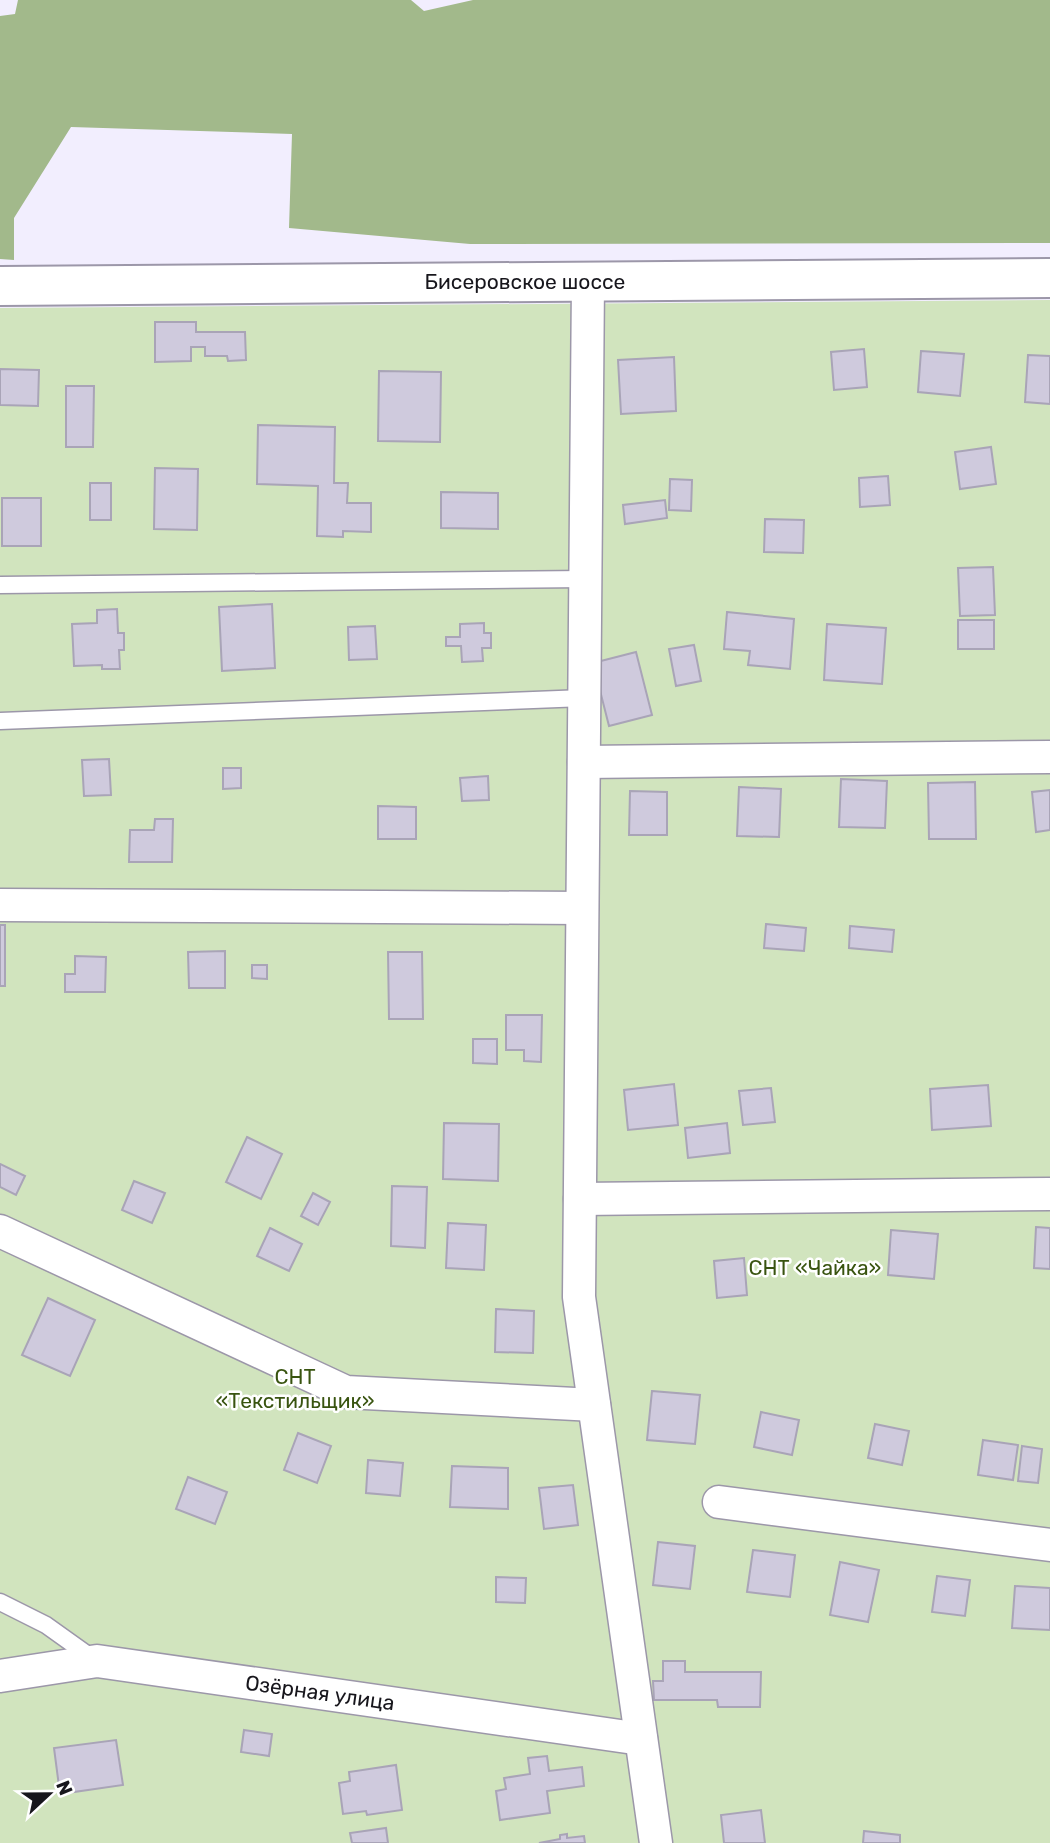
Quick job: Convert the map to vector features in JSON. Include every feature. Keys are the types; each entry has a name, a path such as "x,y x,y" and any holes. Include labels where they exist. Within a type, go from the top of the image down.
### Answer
{"main road":[{"name":"Бисеровское шоссе","path":"0,286 1050,278"}],"street":[{"path":"588,281 579,1297 656,1843"},
{"path":"584,762 1050,757"},
{"path":"0,905 582,908"},
{"path":"580,1199 1050,1194"},
{"path":"0,1231 346,1392 594,1405"},
{"path":"719,1502 1050,1545"},
{"name":"Озёрная улица","path":"0,1676 97,1661 641,1739"}],"lane":[{"path":"0,585 585,579"},
{"path":"0,721 584,698"},
{"path":"0,1602 46,1625 97,1661"}],"green space":[{"path":"18,0 411,0 424,11 473,0 1050,0 1050,243 470,244 289,228 292,134 71,127 14,218 14,260 0,259 0,16 15,14"},
{"path":"1050,300 1050,1843 0,1843 0,308"}],"building":[{"path":"155,322 196,322 196,332 245,332 246,360 228,361 227,356 205,356 205,347 191,347 191,361 155,362"},
{"path":"864,349 867,387 834,390 831,352"},
{"path":"921,351 964,354 960,396 918,392"},
{"path":"1028,355 1050,356 1050,404 1025,402"},
{"path":"674,357 676,411 621,414 618,360"},
{"path":"0,369 39,370 38,406 0,405"},
{"path":"379,371 441,372 440,442 378,441"},
{"path":"66,386 94,386 93,447 66,447"},
{"path":"258,425 335,427 334,483 348,483 347,503 371,503 371,532 343,531 343,537 317,536 318,486 257,484"},
{"path":"991,447 996,484 960,489 955,452"},
{"path":"155,468 198,469 197,530 154,529"},
{"path":"888,476 890,505 860,507 859,478"},
{"path":"670,479 692,480 691,511 669,510"},
{"path":"90,483 111,483 111,520 90,520"},
{"path":"441,492 498,493 498,529 441,528"},
{"path":"2,498 41,498 41,546 2,546"},
{"path":"665,500 667,518 625,524 623,505"},
{"path":"765,519 804,520 803,553 764,552"},
{"path":"993,567 995,615 960,616 958,568"},
{"path":"272,604 275,668 222,671 219,607"},
{"path":"117,609 118,633 124,633 124,650 119,650 120,669 102,669 102,665 74,666 72,624 97,623 97,610"},
{"path":"727,612 794,619 790,669 748,665 750,651 724,649"},
{"path":"958,620 994,620 994,649 958,649"},
{"path":"484,623 484,633 491,633 491,648 482,648 483,661 462,662 461,646 446,646 446,637 460,637 460,624"},
{"path":"827,624 886,628 882,684 824,680"},
{"path":"375,626 377,659 349,660 348,627"},
{"path":"694,645 701,681 676,686 669,649"},
{"path":"636,652 652,715 609,726 593,663"},
{"path":"109,759 111,795 84,796 82,760"},
{"path":"223,768 241,768 241,788 223,789"},
{"path":"488,776 489,800 462,801 460,778"},
{"path":"841,779 887,781 885,828 839,827"},
{"path":"975,782 976,839 929,839 928,783"},
{"path":"739,787 781,789 779,837 737,836"},
{"path":"1050,790 1050,830 1036,832 1032,792"},
{"path":"630,791 667,792 667,835 629,835"},
{"path":"378,806 416,807 416,839 378,839"},
{"path":"155,819 173,819 172,862 129,862 130,830 154,830"},
{"path":"766,924 806,928 804,951 764,948"},
{"path":"0,925 5,925 5,986 0,986"},
{"path":"850,926 894,930 892,952 849,948"},
{"path":"225,951 225,988 189,988 188,952"},
{"path":"388,952 422,952 423,1019 389,1019"},
{"path":"75,956 106,957 105,992 65,992 65,974 75,974"},
{"path":"252,965 267,965 267,979 252,978"},
{"path":"506,1015 542,1015 541,1062 524,1061 524,1050 506,1050"},
{"path":"473,1039 497,1039 497,1064 473,1063"},
{"path":"674,1084 678,1125 628,1130 624,1090"},
{"path":"988,1085 991,1126 932,1130 930,1089"},
{"path":"771,1088 775,1122 743,1125 739,1091"},
{"path":"444,1123 499,1124 498,1181 443,1179"},
{"path":"727,1123 730,1153 688,1158 685,1128"},
{"path":"247,1137 282,1154 261,1199 226,1182"},
{"path":"0,1164 25,1176 16,1195 0,1187"},
{"path":"134,1181 165,1193 152,1223 122,1210"},
{"path":"392,1186 427,1187 425,1248 391,1246"},
{"path":"313,1193 330,1202 318,1225 301,1216"},
{"path":"448,1223 486,1225 484,1270 446,1268"},
{"path":"1036,1227 1050,1228 1050,1269 1034,1268"},
{"path":"270,1228 302,1244 289,1271 257,1256"},
{"path":"891,1230 938,1234 934,1279 888,1275"},
{"path":"744,1258 747,1295 717,1298 714,1261"},
{"path":"48,1298 95,1320 70,1376 22,1355"},
{"path":"496,1309 534,1311 533,1353 495,1352"},
{"path":"652,1391 700,1395 695,1444 647,1440"},
{"path":"761,1412 799,1420 792,1455 754,1447"},
{"path":"875,1424 909,1431 902,1465 868,1458"},
{"path":"298,1433 331,1446 317,1483 284,1470"},
{"path":"983,1440 1018,1445 1013,1480 978,1475"},
{"path":"1022,1446 1042,1449 1038,1483 1018,1481"},
{"path":"368,1460 403,1463 400,1496 366,1493"},
{"path":"452,1466 508,1468 508,1509 450,1507"},
{"path":"188,1477 227,1492 215,1524 176,1509"},
{"path":"573,1485 578,1525 544,1529 539,1488"},
{"path":"658,1542 695,1546 690,1589 653,1585"},
{"path":"753,1550 795,1555 790,1597 747,1592"},
{"path":"840,1562 879,1570 868,1622 830,1615"},
{"path":"937,1576 970,1580 965,1616 932,1612"},
{"path":"496,1577 526,1578 525,1603 496,1602"},
{"path":"1015,1586 1050,1588 1050,1630 1012,1628"},
{"path":"663,1661 685,1661 685,1672 761,1672 760,1707 718,1707 717,1700 654,1700 653,1681 663,1681"},
{"path":"244,1730 272,1734 269,1756 241,1752"},
{"path":"116,1740 123,1785 60,1794 54,1748"},
{"path":"547,1756 549,1771 582,1767 584,1786 547,1791 550,1813 500,1820 496,1791 506,1789 504,1778 530,1774 528,1758"},
{"path":"396,1765 402,1810 367,1815 366,1811 343,1814 339,1783 350,1781 349,1772"},
{"path":"761,1810 765,1843 724,1843 721,1815"},
{"path":"386,1828 388,1843 352,1843 350,1833"},
{"path":"864,1831 900,1835 900,1843 863,1843"},
{"path":"567,1834 567,1838 584,1836 585,1843 539,1843 560,1839 560,1835"}],"park label":[{"name":"СНТ «Чайка»","path":"815,1268"},
{"name":"СНТ «Текстильщик»","path":"295,1389"}]}
